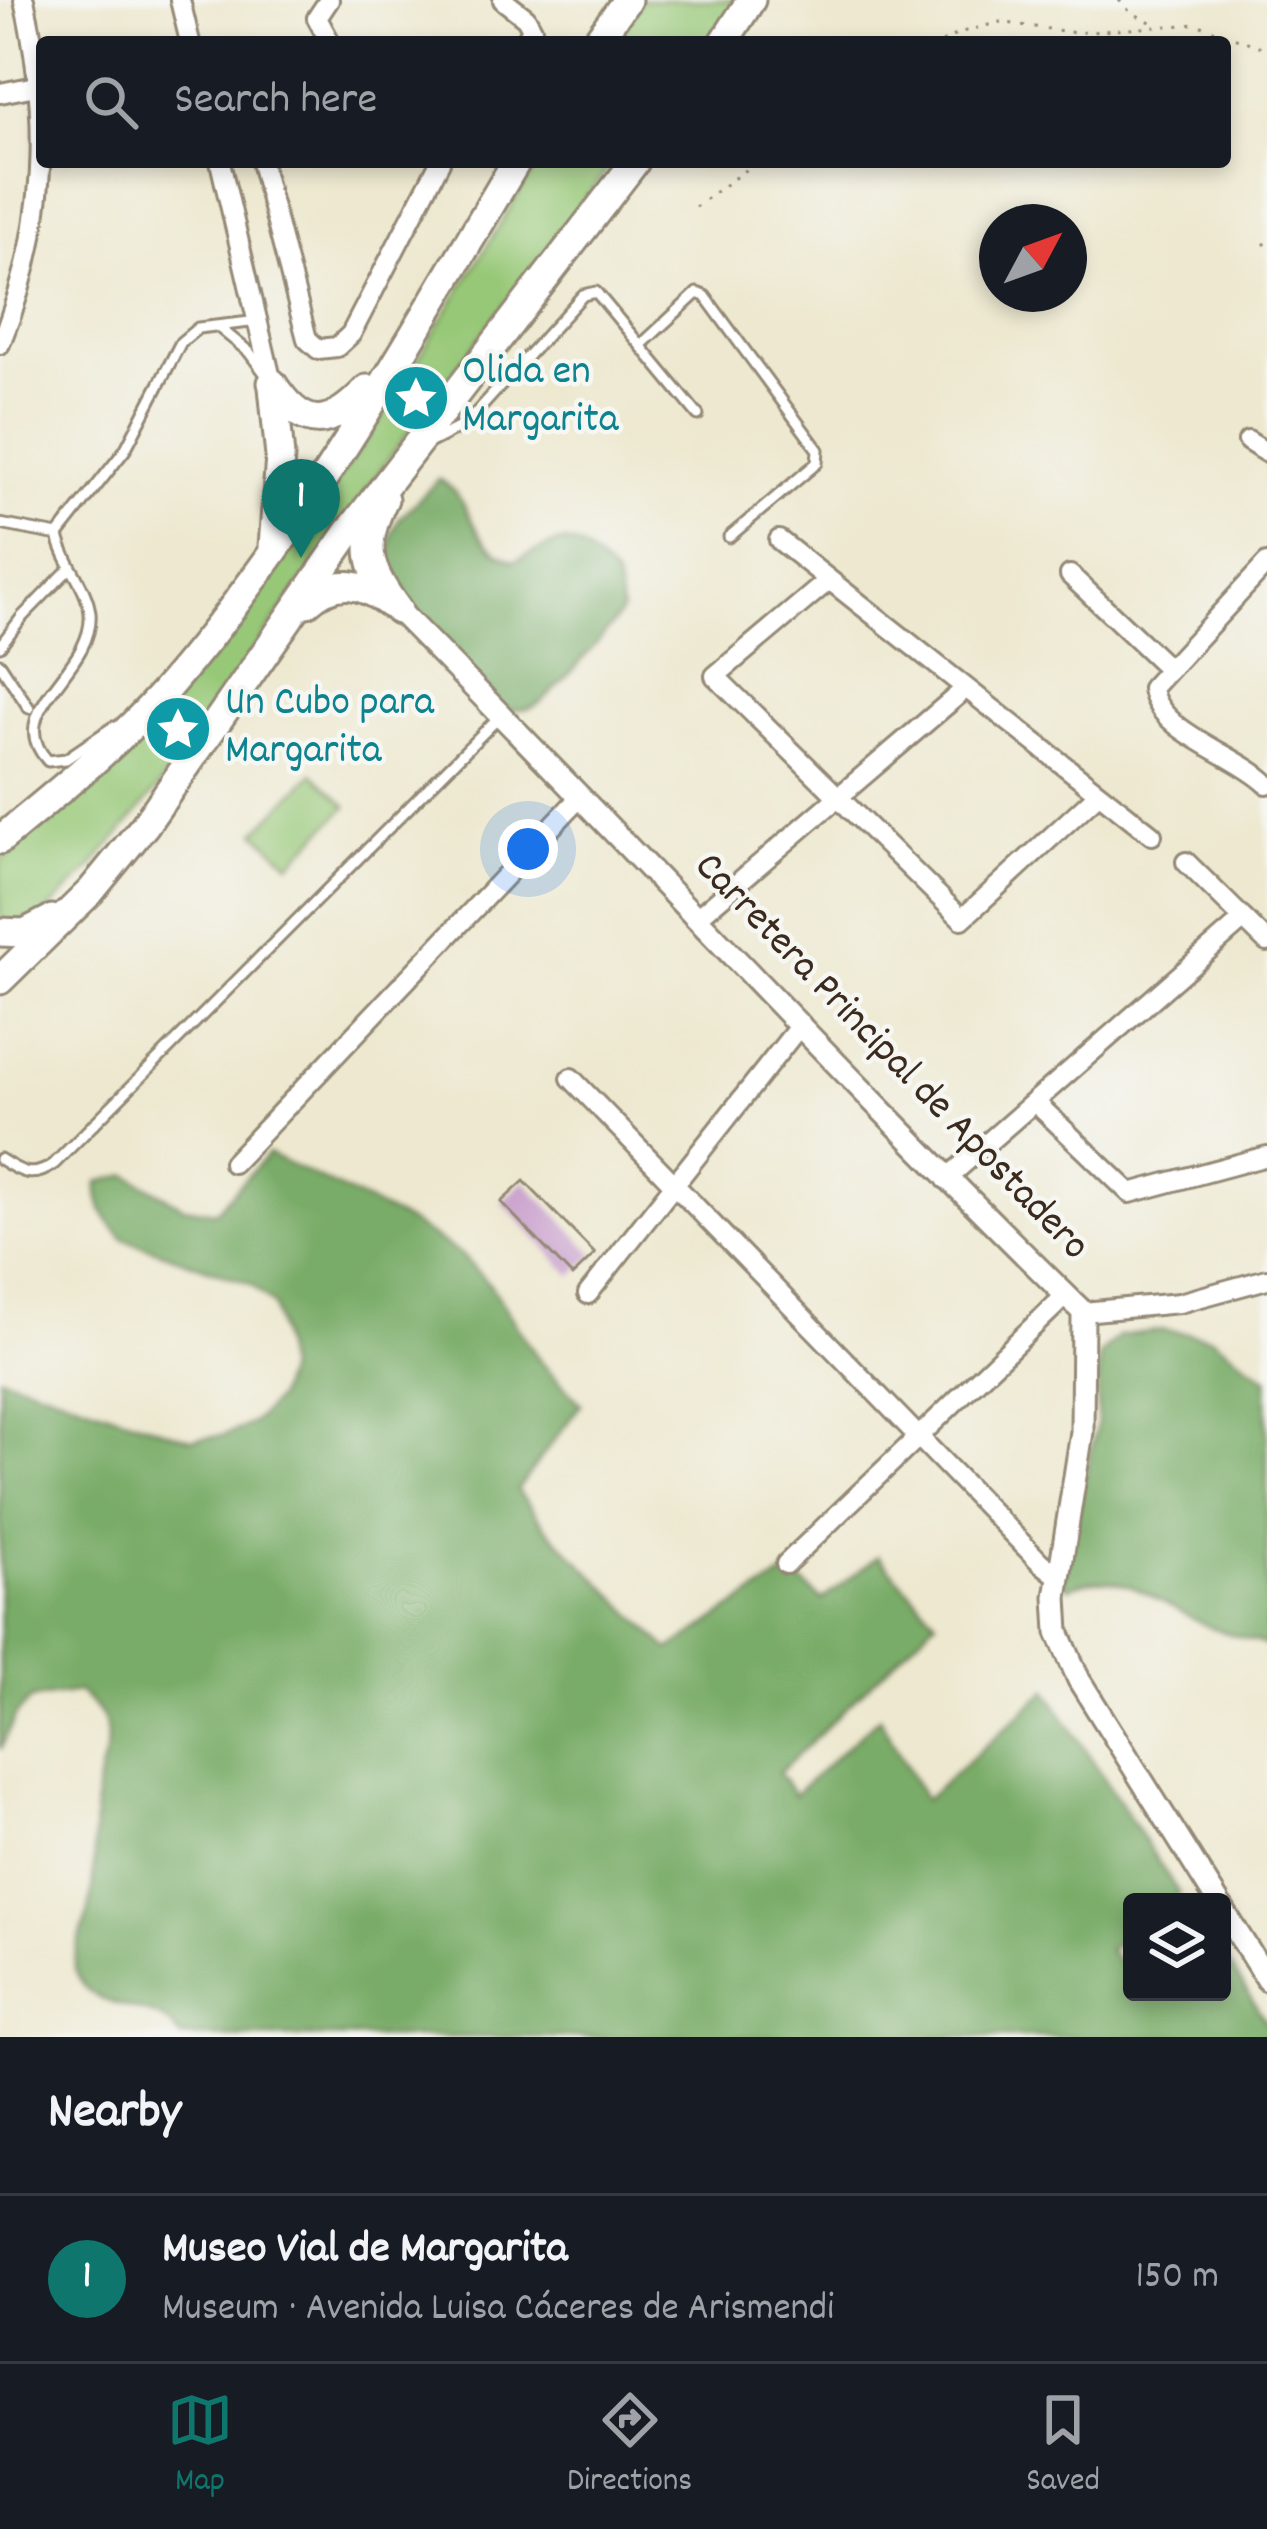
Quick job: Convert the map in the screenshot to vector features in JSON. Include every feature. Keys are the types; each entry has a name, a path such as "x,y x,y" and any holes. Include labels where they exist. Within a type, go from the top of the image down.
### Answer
{"main road":[{"path":"600,36 627,0"},
{"path":"728,36 751,0"},
{"path":"0,844 162,694 226,616 400,354 512,168"},
{"path":"0,980 91,891 145,825 409,453 629,168"},
{"path":"272,383 299,416 335,417 400,354"},
{"path":"272,383 280,457 273,550"},
{"path":"398,610 376,580 368,549 380,508 409,453"},
{"path":"290,620 313,597 338,584 373,591 398,610"},
{"path":"0,932 25,933 40,927 91,891"}],"street":[{"path":"24,0 36,61"},
{"path":"179,0 188,36"},
{"path":"327,36 317,18 329,0"},
{"path":"503,0 526,18 532,29 528,36"},
{"path":"0,93 36,87"},
{"path":"0,344 17,303 38,208 39,168"},
{"path":"222,168 272,383"},
{"path":"263,168 307,339 318,349 337,347 351,334 437,168"},
{"path":"1248,441 1267,453"},
{"path":"779,540 1152,835"},
{"path":"1267,563 1152,688 1162,712 1267,784"},
{"path":"1070,574 1168,668"},
{"path":"829,580 715,676 962,919 1098,794"},
{"name":"Carretera Principal de Apostadero","path":"398,610 699,916 946,1179 1083,1312 1082,1432 1059,1577 1058,1632 1079,1680 1212,1893"},
{"path":"699,916 965,689"},
{"path":"233,1163 581,796"},
{"path":"1186,862 1267,942"},
{"path":"946,1179 1244,919"},
{"path":"588,1294 801,1024"},
{"path":"571,1078 1059,1577"},
{"path":"1035,1102 1130,1193 1267,1156"},
{"path":"1083,1312 1179,1303 1267,1279"},
{"path":"786,1564 1066,1295"},
{"name":"Carretera Principal de Apostadero","path":"1231,1923 1267,1980"}],"lane":[{"path":"409,453 466,424 583,295 596,292 698,415"},
{"path":"641,345 697,293 705,296 818,450 817,463 729,537"},
{"path":"58,535 124,450 181,342 198,328 260,321"},
{"path":"217,326 249,352 272,383"},
{"path":"0,524 58,535"},
{"path":"58,535 90,611 87,637 29,708 25,730 34,750 48,760 66,759 162,694"},
{"path":"0,646 22,616 70,568"},
{"path":"0,664 29,708"},
{"path":"0,1159 22,1174 36,1174 54,1164 501,715"}],"path":[{"path":"1119,0 1130,12 1162,27"},
{"path":"954,36 1000,22 1076,33 1196,23 1267,49"},
{"path":"695,207 748,168"}],"green space":[{"path":"641,0 741,0 718,36 611,36"},
{"path":"534,168 608,168 395,450 157,789 92,867 42,916 0,924 0,860 64,804 298,535 382,417"},
{"path":"439,479 460,498 486,542 514,561 568,542 588,552 616,578 622,611 564,680 531,708 502,709 398,594 388,565 392,534 399,519"},
{"path":"313,773 347,806 290,864 256,832"},
{"path":"268,1154 409,1222 460,1254 490,1285 540,1361 581,1404 517,1490 546,1528 669,1650 790,1571 822,1600 878,1556 936,1620 779,1773 794,1795 879,1717 925,1800 1047,1690 1178,1893 1123,1893 1123,1938 1108,1950 1123,1968 1123,2001 1231,2001 1231,1967 1267,2024 1267,2037 180,2037 157,2016 97,1997 76,1972 75,1959 92,1894 96,1798 107,1735 102,1717 78,1692 31,1699 16,1715 0,1750 0,1376 190,1439 222,1436 254,1422 276,1399 286,1370 274,1306 251,1284 124,1239 104,1213 98,1182 128,1175 184,1207 215,1212"},
{"path":"1163,1330 1211,1337 1267,1378 1267,1646 1212,1628 1125,1585 1106,1581 1069,1588 1062,1580 1097,1424 1099,1356 1119,1336"}],"building":[{"path":"524,1181 595,1254 572,1276 501,1202"}],"place":[{"name":"Olida en Margarita","path":"416,398"},
{"name":"Museo Vial de Margarita","path":"301,558"},
{"name":"Un Cubo para Margarita","path":"178,729"}]}
